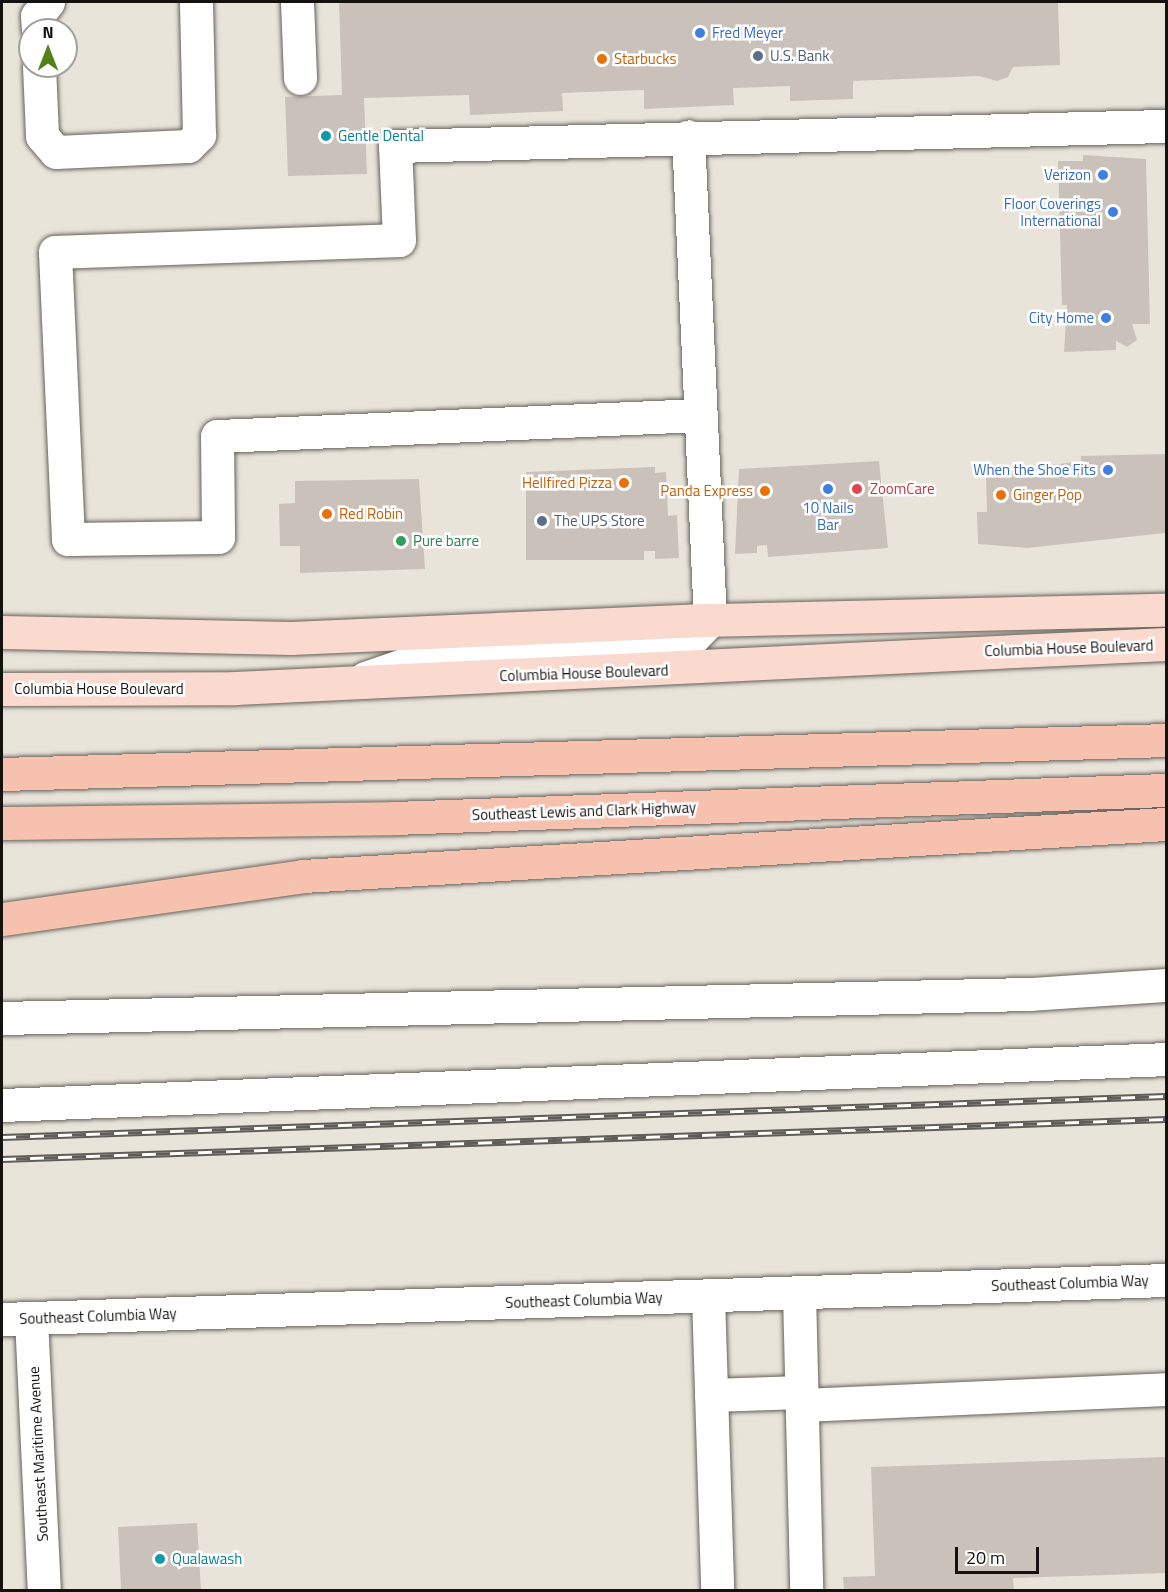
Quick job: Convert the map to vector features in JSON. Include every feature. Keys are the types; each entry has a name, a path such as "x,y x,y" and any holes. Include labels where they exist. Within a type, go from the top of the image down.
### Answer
{"highway":[{"path":"2,774 1167,740"},
{"name":"Southeast Lewis and Clark Highway","path":"2,823 394,818 1167,790"},
{"path":"2,919 303,876 1167,824"}],"main road":[{"path":"2,632 291,638 710,620 1167,610"},
{"name":"Columbia House Boulevard","path":"2,689 355,681 1167,644"}],"street":[{"path":"37,18 48,2"},
{"path":"40,78 42,136 56,152 188,146 200,135 196,2"},
{"path":"297,2 300,78"},
{"path":"700,415 218,436 218,537 68,539 55,252 399,240 395,146 1167,126"},
{"path":"355,681 420,659 666,649 686,645 710,620 688,137"},
{"path":"2,1018 1030,994 1167,986"},
{"path":"2,1105 1167,1059"},
{"name":"Southeast Columbia Way","path":"16,1319 1167,1280"},
{"path":"799,1293 806,1590"},
{"path":"708,1296 717,1590"},
{"name":"Southeast Maritime Avenue","path":"16,1319 44,1590"},
{"path":"711,1395 801,1398 1167,1389"}],"building":[{"name":"Fred Meyer","path":"339,2 1058,2 1060,65 1013,67 1008,77 997,81 979,76 853,81 853,99 790,101 790,86 733,88 734,105 644,109 644,90 562,93 563,111 470,115 469,95 364,98 367,174 288,176 285,97 342,95"},
{"path":"1083,155 1146,159 1150,324 1132,324 1137,340 1127,347 1116,341 1116,350 1064,352 1067,305 1062,305 1058,161 1083,161"},
{"path":"1166,454 1165,533 1027,548 978,544 977,512 987,512 986,474 1081,461 1081,456"},
{"path":"879,461 888,548 768,557 767,545 757,546 757,553 735,554 739,469"},
{"path":"655,467 655,473 666,472 668,516 677,515 679,558 655,559 655,551 644,551 644,560 526,560 526,472"},
{"path":"419,479 425,569 300,573 300,546 280,546 279,504 295,503 295,481"},
{"path":"1166,1457 1166,1573 1013,1578 1014,1590 844,1590 843,1577 875,1576 871,1467"},
{"name":"Qualawash","path":"197,1523 201,1590 121,1590 118,1527"}],"railway":[{"path":"2,1137 1166,1096"},
{"path":"2,1159 1166,1119"}],"place":[{"name":"Fred Meyer","path":"700,33"},
{"name":"U.S. Bank","path":"758,56"},
{"name":"Starbucks","path":"602,59"},
{"name":"Gentle Dental","path":"326,136"},
{"name":"Verizon","path":"1103,175"},
{"name":"Floor Coverings International","path":"1113,212"},
{"name":"City Home","path":"1106,318"},
{"name":"When the Shoe Fits","path":"1108,470"},
{"name":"Hellfired Pizza","path":"624,483"},
{"name":"10 Nails Bar","path":"828,489"},
{"name":"ZoomCare","path":"857,489"},
{"name":"Panda Express","path":"765,491"},
{"name":"Ginger Pop","path":"1001,495"},
{"name":"Red Robin","path":"327,514"},
{"name":"The UPS Store","path":"542,521"},
{"name":"Pure barre","path":"401,541"},
{"name":"Qualawash","path":"160,1559"}]}
